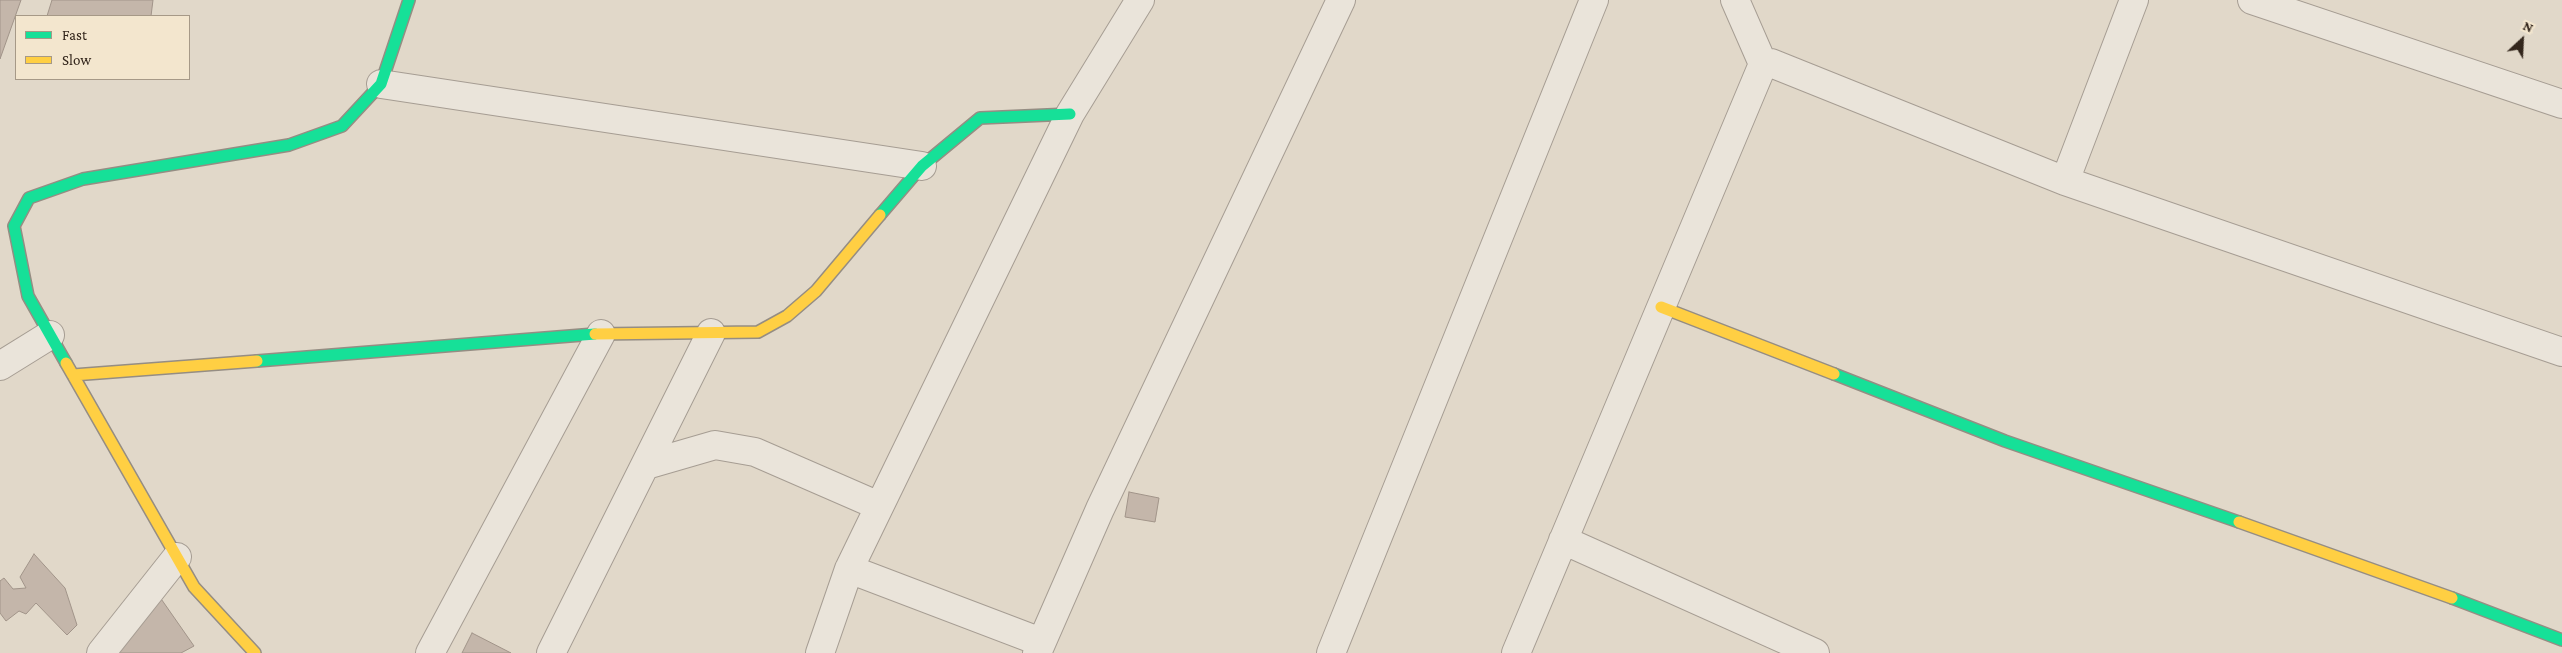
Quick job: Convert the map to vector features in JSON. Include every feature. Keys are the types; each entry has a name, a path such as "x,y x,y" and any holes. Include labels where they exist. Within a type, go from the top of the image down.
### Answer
{"street":[{"path":"255,653 194,587 28,296 7,221 29,198 83,179 289,145 342,126 381,84 409,0"},
{"path":"820,653 849,569 1070,114 1140,0"},
{"path":"849,569 1039,648 1100,509 1341,0"},
{"path":"1331,653 1594,0"},
{"path":"1516,653 1763,64 1735,0"},
{"path":"2066,181 2134,0"},
{"path":"2252,0 2562,104"},
{"path":"1763,64 1771,63 2066,181 2562,352"},
{"path":"381,84 922,166"},
{"path":"73,375 601,334 758,332 787,316 816,291 922,166 980,118 1070,114"},
{"path":"1661,307 2005,441 2378,570 2562,640"},
{"path":"551,653 711,333"},
{"path":"430,653 601,334"},
{"path":"0,366 50,335"},
{"path":"646,465 715,445 747,451 879,506"},
{"path":"1563,540 1816,653"},
{"path":"101,653 177,557"}],"building":[{"path":"0,0 21,0 15,15 0,59"},
{"path":"52,0 153,0 151,15 47,15"},
{"path":"1129,492 1159,498 1155,522 1125,517"},
{"path":"34,554 65,588 77,625 67,635 36,603 26,614 19,611 6,621 0,613 0,581 4,578 13,589 26,588 20,577"},
{"path":"157,593 194,646 181,653 105,653"},
{"path":"472,633 511,653 462,653"}],"traffic: fast":[{"path":"66,363 28,296 14,226 29,198 83,179 289,145 342,126 381,84 409,0"},
{"path":"880,215 922,166 980,118 1070,114"},
{"path":"257,361 595,334"},
{"path":"1834,374 2005,441 2239,522"},
{"path":"2452,598 2562,640"}],"traffic: slow":[{"path":"595,334 758,332 787,316 816,291 880,215"},
{"path":"1661,307 1834,374"},
{"path":"73,375 257,361"},
{"path":"66,363 194,587 255,653"},
{"path":"2239,522 2452,598"}]}
